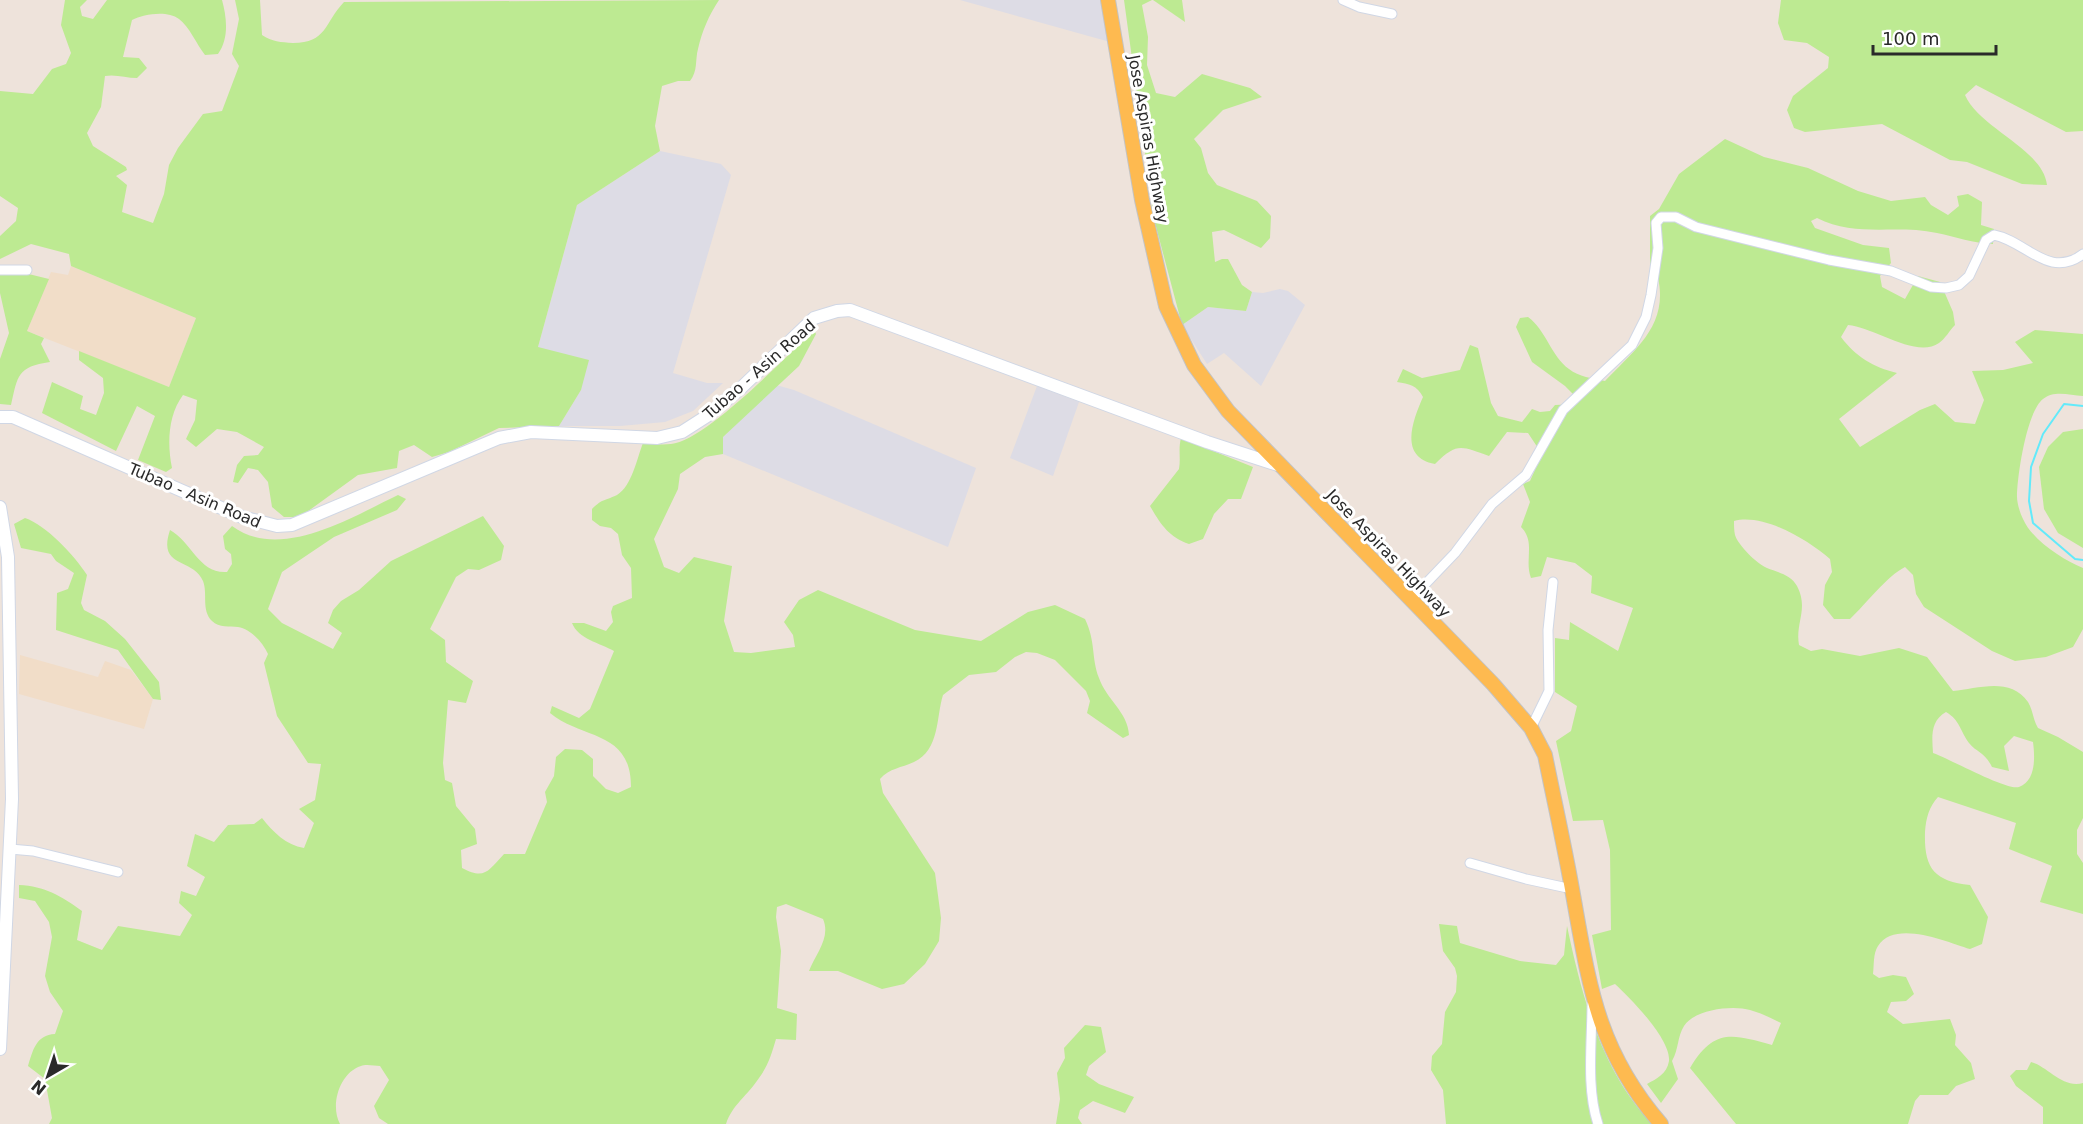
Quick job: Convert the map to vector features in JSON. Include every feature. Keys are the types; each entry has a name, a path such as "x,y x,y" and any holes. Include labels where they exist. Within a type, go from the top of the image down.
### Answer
{"main road":[{"name":"Jose Aspiras Highway","path":"1108,0 1142,200 1167,306 1184,347 1206,384 1228,411 1411,599 1531,728 1545,755 1592,999 1619,1065 1637,1094 1661,1124"},
{"name":"Tubao - Asin Road","path":"0,417 14,417 242,517 277,526 292,525 499,438 531,432 657,438 682,432 707,416 742,387 808,323 829,313 850,310 1207,442 1281,465"},
{"path":"0,507 8,548 12,658 10,849 0,1049"}],"street":[{"path":"1343,0 1359,7 1392,14"},
{"path":"1411,599 1455,554 1492,504 1526,475 1563,410 1632,345 1646,317 1651,295 1658,248 1656,223 1661,217 1676,217 1696,227 1829,260 1891,271 1931,286 1946,288 1959,285 1969,276 1986,240 1994,235 2044,260 2070,263 2083,254"},
{"path":"0,270 27,270"},
{"path":"1531,728 1550,691 1548,630 1553,582"},
{"path":"10,849 43,854 118,872"},
{"path":"1470,863 1572,889"},
{"path":"1592,999 1592,1085 1594,1113 1598,1124"}],"shaded area":[{"path":"960,0 1102,0 1110,42"},
{"path":"660,151 721,164 731,175 673,373 707,383 723,383 693,411 665,422 620,426 559,426 581,390 538,347 577,205"},
{"path":"71,266 196,318 169,387 27,331 51,272 68,275"},
{"path":"1280,289 1288,291 1305,305 1261,386 1224,353 1207,364 1182,325 1208,307 1246,311 1252,292 1263,293"},
{"path":"776,385 794,390 976,468 948,547 723,454 723,437"},
{"path":"1037,386 1079,402 1053,476 1010,458"},
{"path":"20,655 98,677 105,661 131,670 153,699 144,729 19,694"}],"green space":[{"path":"65,0 87,0 80,7 82,16 93,19 107,0 222,0 226,28 224,42 218,54 205,55 186,26 174,16 156,14 132,20 123,57 139,58 147,68 137,78 105,76 101,107 87,133 93,146 126,167 127,170 116,176 127,185 122,212 153,223 164,194 169,165 178,148 203,114 222,111 239,66 232,54 239,19 235,0 260,0 262,35 273,40 293,43 312,40 319,36 344,2 719,0 702,36 693,77 690,81 678,81 662,86 655,126 660,151 577,205 538,347 589,360 581,390 559,426 499,428 449,452 432,457 414,445 399,451 397,468 358,475 300,517 284,517 272,507 268,482 258,470 248,468 238,483 233,482 237,465 244,456 258,455 264,447 237,432 217,429 196,447 186,439 195,420 197,400 183,395 174,411 169,440 172,468 166,472 138,460 155,416 137,406 116,451 42,413 52,382 83,396 80,409 96,415 104,393 103,378 79,360 79,351 169,387 196,318 71,266 69,254 31,244 0,259 0,236 16,221 18,208 0,196 0,91 33,94 52,69 66,64 71,53 61,25"},
{"path":"1124,0 1152,0 1142,5 1148,37 1147,65 1156,93 1175,97 1202,74 1250,88 1262,97 1223,110 1194,139 1201,148 1208,173 1217,185 1257,201 1271,216 1270,238 1261,248 1224,230 1212,232 1215,262 1228,259 1242,285 1252,292 1246,311 1208,307 1182,325 1154,219"},
{"path":"1153,0 1182,0 1185,22"},
{"path":"1781,0 2083,0 2083,131 2066,132 1976,85 1965,95 1984,118 2035,161 2043,172 2047,185 2022,184 1967,162 1950,160 1882,124 1805,132 1794,128 1787,110 1793,96 1828,68 1829,57 1807,43 1784,40 1778,23"},
{"path":"1725,139 1764,157 1808,168 1858,191 1891,201 1925,197 1931,205 1948,215 1959,206 1957,196 1968,194 1982,202 1981,225 1994,229 1993,244 1937,233 1846,228 1817,218 1811,221 1815,228 1863,245 1889,248 1891,263 1880,276 1882,287 1905,299 1918,276 1940,282 1953,312 1955,325 1939,343 1930,347 1907,345 1848,325 1841,337 1859,356 1880,368 1897,373 1839,419 1860,447 1920,410 1935,404 1955,422 1975,424 1984,400 1972,371 2003,370 2033,363 2015,342 2035,330 2083,334 2083,396 2062,394 2047,396 2037,406 2024,445 2017,497 2022,517 2033,534 2058,555 2083,568 2083,629 2073,647 2046,657 2015,661 1992,651 1924,607 1916,594 1913,575 1905,567 1884,583 1850,619 1834,619 1823,605 1825,585 1832,572 1830,559 1810,544 1772,524 1759,521 1734,521 1735,535 1748,554 1763,566 1788,577 1797,586 1802,602 1799,645 1811,651 1822,649 1860,656 1899,648 1927,657 1953,691 1993,686 2012,689 2028,702 2038,728 2083,752 2083,818 2077,830 2077,854 2083,863 2083,914 2040,902 2052,866 2009,849 2016,823 1938,797 1930,809 1925,832 1926,854 1929,863 1939,876 1970,885 1988,917 1982,944 1970,949 1909,933 1886,938 1876,949 1873,974 1879,978 1893,975 1906,977 1914,994 1906,1001 1891,1002 1887,1012 1903,1024 1950,1019 1956,1035 1955,1045 1971,1063 1975,1079 1956,1086 1948,1095 1920,1095 1915,1101 1908,1124 1736,1124 1690,1068 1707,1046 1725,1037 1746,1038 1772,1045 1781,1023 1750,1010 1725,1008 1705,1012 1689,1020 1682,1030 1672,1061 1678,1079 1661,1103 1647,1084 1666,1069 1669,1061 1668,1052 1657,1031 1615,984 1602,989 1592,935 1611,930 1610,850 1603,820 1573,821 1556,741 1571,731 1577,706 1555,692 1555,638 1569,640 1570,622 1618,651 1633,608 1591,593 1592,576 1575,563 1547,557 1541,576 1531,578 1528,539 1521,527 1530,502 1523,484 1530,481 1542,454 1528,433 1507,432 1489,456 1460,448 1449,452 1435,464 1423,460 1412,446 1411,436 1415,416 1423,397 1409,384 1397,382 1403,369 1422,378 1460,370 1470,345 1478,348 1491,403 1498,416 1522,422 1532,409 1540,412 1550,411 1555,405 1576,404 1579,400 1565,386 1532,362 1516,327 1520,318 1528,317 1534,322 1563,364 1581,376 1605,381 1627,359 1646,336 1658,310 1660,295 1658,278 1650,273 1650,216 1659,209 1679,174","holes":["1946,712 1951,715 1969,743 1986,758 1992,767 2009,771 2004,746 2014,736 2033,742 2034,761 2029,780 2019,787 2013,787 1991,780 1933,753 1932,735 1937,720"]},
{"path":"0,267 49,279 27,331 44,338 41,344 50,362 31,367 21,374 15,386 11,405 0,404 0,359 9,333 0,293"},
{"path":"814,330 816,334 799,366 723,437 723,454 705,457 680,474 678,489 654,539 664,567 679,573 694,557 732,566 724,621 734,652 751,653 795,647 793,635 784,622 799,600 818,590 915,630 981,641 1028,612 1055,605 1085,619 1091,635 1095,663 1102,686 1121,712 1128,727 1129,735 1123,738 1087,713 1090,701 1086,691 1055,660 1037,653 1026,652 1015,657 996,672 969,675 943,695 936,732 929,750 914,762 892,770 880,779 883,793 935,873 941,918 939,941 925,964 904,984 882,989 838,971 809,971 824,939 823,919 786,904 777,907 776,917 781,951 777,1008 797,1014 796,1040 776,1039 765,1069 732,1111 726,1124 388,1124 379,1118 374,1106 389,1080 380,1066 368,1065 361,1066 347,1075 338,1091 336,1108 340,1124 49,1124 52,1118 45,1079 28,1066 39,1040 55,1034 63,1011 50,992 45,976 52,937 49,922 35,901 19,898 19,885 37,887 52,893 82,911 77,940 102,950 118,926 180,936 192,915 179,903 181,891 196,896 205,877 187,866 195,834 214,842 228,825 254,824 262,818 280,837 304,848 314,823 299,809 315,800 321,764 308,763 277,716 264,663 268,654 260,641 243,628 221,626 212,621 207,612 203,581 192,568 172,557 168,551 167,542 170,530 178,535 202,563 217,571 227,572 232,564 231,554 225,549 223,536 232,526 251,536 272,539 293,538 338,524 398,495 406,499 397,510 334,537 282,572 268,609 282,623 333,649 342,633 328,623 333,610 341,601 359,590 391,561 483,516 504,546 501,560 479,570 468,569 456,577 430,629 445,640 446,662 473,681 466,703 448,700 443,763 445,780 452,783 456,806 475,829 477,844 461,850 462,868 476,873 486,872 504,854 525,854 547,802 545,792 554,776 556,757 565,749 582,750 593,759 593,776 606,789 618,793 631,787 629,769 623,755 614,746 563,722 550,713 552,706 579,718 590,709 614,651 584,637 572,623 584,623 606,631 613,622 611,612 613,606 632,598 631,568 622,555 618,534 611,528 600,526 592,520 592,509 602,501 617,495 627,485 643,443 671,444 704,429 745,396"},
{"path":"2083,429 2083,548 2058,533 2044,509 2039,467 2048,447 2063,432"},
{"path":"1181,438 1253,467 1241,499 1228,499 1214,514 1203,539 1189,544 1166,530 1150,506 1179,469"},
{"path":"25,518 51,534 82,567 87,575 81,603 84,610 105,621 125,639 159,682 161,700 153,699 118,650 56,630 57,593 68,589 74,573 56,561 51,554 21,548 14,524"},
{"path":"1439,924 1457,926 1460,943 1520,961 1556,965 1564,955 1567,926 1579,979 1596,1031 1619,1080 1634,1103 1652,1124 1446,1124 1443,1090 1431,1070 1432,1056 1442,1044 1445,1012 1456,992 1457,976 1455,968 1443,951"},
{"path":"1085,1025 1101,1027 1106,1052 1089,1066 1086,1075 1099,1084 1134,1097 1125,1113 1093,1101 1080,1110 1078,1118 1082,1124 1056,1124 1060,1099 1057,1073 1065,1058 1064,1048"},
{"path":"2031,1062 2069,1083 2083,1083 2083,1124 2043,1124 2043,1107 2016,1086 2010,1076 2016,1070 2027,1070"}],"waterway":[{"path":"2083,406 2064,404 2043,434 2031,467 2029,501 2033,523 2075,559 2083,560"}]}
